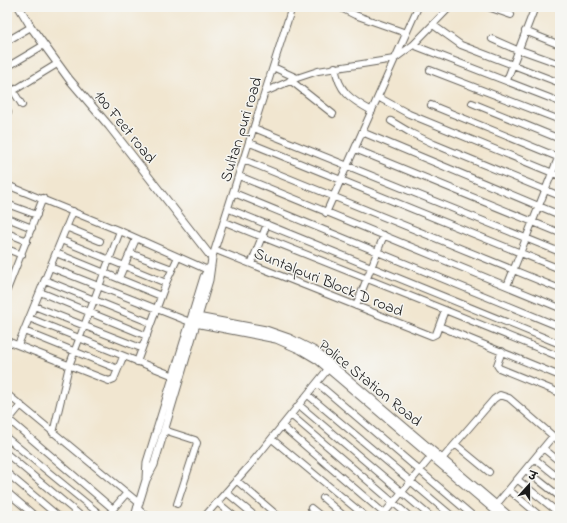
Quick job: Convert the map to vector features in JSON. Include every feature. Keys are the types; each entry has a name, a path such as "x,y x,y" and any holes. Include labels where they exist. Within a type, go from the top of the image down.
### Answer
{"street":[{"name":"100 Feet road","path":"19,7 57,64 114,132 212,260"},
{"name":"Sultan puri road","path":"212,260 292,7"},
{"path":"339,7 355,15 406,33"},
{"path":"326,213 418,7"},
{"path":"265,92 290,80 335,67 394,59 413,45 450,7"},
{"path":"488,7 511,15"},
{"path":"507,80 535,7"},
{"path":"433,25 461,44 560,83"},
{"path":"7,41 31,27"},
{"path":"525,31 560,45"},
{"path":"492,39 518,50 560,64"},
{"path":"7,67 44,45"},
{"path":"413,45 507,80 560,102"},
{"path":"13,91 57,64"},
{"path":"273,67 297,78"},
{"path":"335,67 338,80 345,93 372,111"},
{"path":"430,70 560,120"},
{"path":"290,80 333,114"},
{"path":"7,81 22,105"},
{"path":"378,97 416,117 560,176"},
{"path":"472,104 560,139"},
{"path":"431,105 559,156 507,286"},
{"path":"390,121 417,136 560,196"},
{"path":"254,128 560,252"},
{"path":"362,132 560,215"},
{"path":"250,143 560,269"},
{"path":"355,149 560,233"},
{"path":"244,160 560,289"},
{"path":"239,176 560,308"},
{"path":"7,185 43,198 209,271"},
{"path":"234,194 560,327"},
{"path":"7,290 9,280 22,255 43,198"},
{"path":"7,204 37,215"},
{"path":"229,209 560,344"},
{"path":"18,345 73,211"},
{"path":"7,218 32,228"},
{"path":"225,222 560,357"},
{"path":"251,264 267,224"},
{"path":"66,227 100,241"},
{"path":"53,433 69,366 120,231"},
{"path":"7,233 27,241"},
{"path":"356,306 384,235"},
{"path":"119,278 136,239"},
{"path":"61,240 166,283"},
{"path":"7,249 22,255"},
{"name":"Suntalpuri Block D road","path":"216,250 432,336 436,334 439,326"},
{"path":"56,253 161,296"},
{"path":"130,253 172,270"},
{"path":"137,362 166,283 178,257"},
{"path":"135,516 146,480 154,465 212,260"},
{"path":"50,267 156,309 194,320"},
{"path":"45,280 151,323"},
{"path":"40,292 147,336"},
{"path":"34,306 141,348"},
{"path":"445,310 439,326 560,376"},
{"path":"29,318 123,357 174,376"},
{"path":"146,480 147,462 174,376 194,320"},
{"name":"Police Station Road","path":"194,320 276,338 301,350 328,369 502,516"},
{"name":"Police Station Road","path":"194,320 266,330 289,338 315,352 509,516"},
{"path":"24,331 118,369"},
{"path":"7,341 109,381 114,379 123,357"},
{"path":"502,351 497,365 499,368 560,393"},
{"path":"207,515 272,439 328,369"},
{"path":"317,383 473,516"},
{"path":"7,394 126,494 146,516"},
{"path":"308,395 452,516"},
{"path":"442,459 494,399 500,395 509,398 560,442"},
{"path":"21,405 8,420 113,509"},
{"path":"299,406 430,516"},
{"path":"291,415 409,516"},
{"path":"282,426 384,515 431,457"},
{"path":"164,430 195,440 197,443 177,504"},
{"path":"496,505 553,436"},
{"path":"7,438 102,516"},
{"path":"272,439 365,516"},
{"path":"455,444 489,472"},
{"path":"543,448 560,462"},
{"path":"7,454 81,516"},
{"path":"535,459 560,479"},
{"path":"526,470 560,497"},
{"path":"7,473 58,516"},
{"path":"236,480 278,516"},
{"path":"518,480 560,515"},
{"path":"509,490 540,516"},
{"path":"7,492 35,516"},
{"path":"226,492 255,516"},
{"path":"107,516 126,494"},
{"path":"322,498 344,516"},
{"path":"217,502 234,516"},
{"path":"311,508 321,516"},
{"path":"7,511 13,516"}]}
